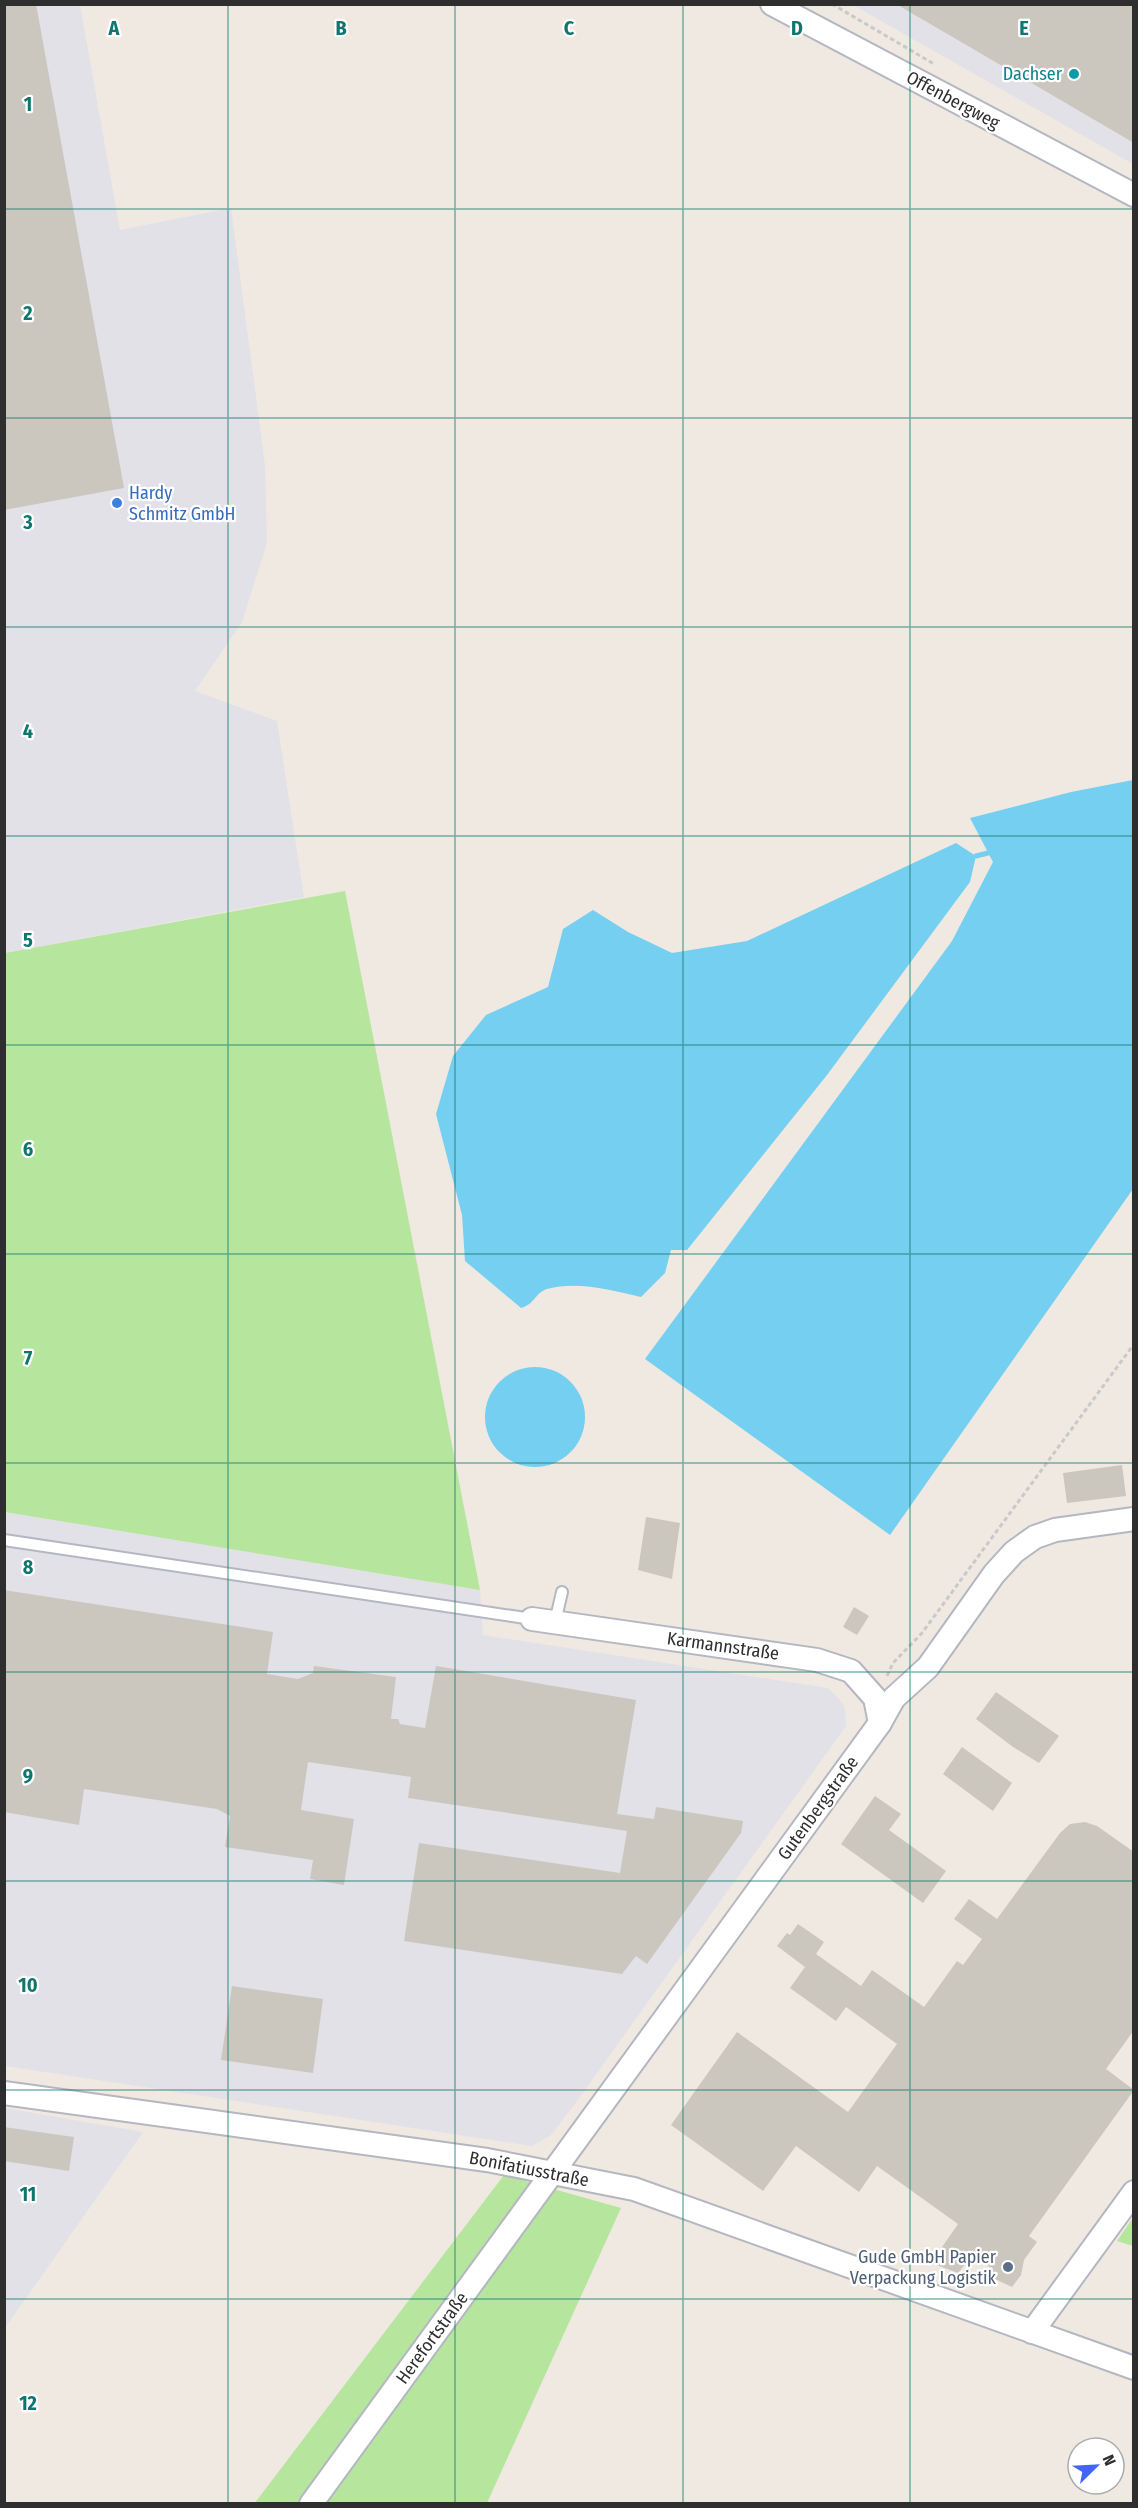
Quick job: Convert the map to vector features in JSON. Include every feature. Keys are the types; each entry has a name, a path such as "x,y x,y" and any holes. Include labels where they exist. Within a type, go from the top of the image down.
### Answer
{"street":[{"name":"Offenbergweg","path":"772,4 1134,195"},
{"name":"Gutenbergstraße","path":"553,2172 880,1723 894,1698 928,1667 994,1574 1014,1552 1035,1538 1055,1530 1134,1519"},
{"name":"Karmannstraße","path":"532,1619 817,1660 851,1671 875,1698"},
{"path":"875,1698 880,1723"},
{"name":"Bonifatiusstraße","path":"4,2093 488,2160 634,2189 1134,2368"},
{"name":"Herefortstraße","path":"311,2504 553,2172"},
{"path":"1032,2332 1134,2192"}],"lane":[{"path":"4,1540 532,1619"},
{"path":"555,1622 562,1592"}],"path":[{"path":"875,1698 893,1663 922,1633 1134,1344"}],"shaded area":[{"path":"5,5 80,5 120,230 231,208 265,465 267,543 242,622 195,691 277,721 304,897 5,953"},
{"name":"Dachser","path":"853,5 1133,5 1133,164"},
{"path":"5,1512 480,1590 483,1635 828,1688 845,1708 846,1726 577,2101 551,2135 532,2146 5,2066"},
{"path":"5,2108 143,2132 5,2328"}],"green space":[{"path":"345,891 480,1590 5,1512 5,953"},
{"path":"504,2175 621,2208 487,2503 254,2504"},
{"path":"1133,2218 1133,2246 1117,2241"}],"water":[{"path":"1133,780 1133,1189 890,1535 645,1359 952,941 993,862 970,818 1071,792"},
{"path":"956,843 976,856 970,882 827,1075 687,1250 671,1250 665,1273 641,1297 594,1287 559,1287 543,1291 521,1308 465,1261 462,1215 436,1114 453,1056 486,1015 548,987 563,929 593,910 628,932 672,953 747,941"},
{"path":"535,1367 563,1375 577,1389 585,1417 577,1445 563,1459 535,1467 507,1459 493,1445 485,1417 493,1389 507,1375"}],"building":[{"path":"4,4 36,4 124,488 4,510"},
{"name":"Dachser","path":"896,4 1134,4 1134,143"},
{"path":"1122,1465 1126,1496 1067,1503 1063,1473"},
{"path":"646,1517 680,1523 672,1579 638,1570"},
{"path":"4,1590 273,1632 267,1674 298,1679 313,1673 314,1666 396,1677 391,1719 398,1719 400,1724 425,1728 436,1666 636,1700 617,1814 654,1819 656,1807 743,1821 741,1833 647,1964 636,1956 622,1974 404,1941 419,1843 620,1873 627,1831 408,1798 411,1777 308,1762 301,1810 354,1819 344,1885 310,1879 313,1860 225,1847 230,1816 217,1809 84,1789 79,1825 4,1812"},
{"path":"854,1607 869,1616 857,1635 843,1627"},
{"path":"996,1692 1059,1736 1039,1763 976,1719"},
{"path":"962,1747 1012,1783 993,1811 943,1774"},
{"path":"875,1796 901,1814 889,1830 946,1871 923,1903 841,1844"},
{"path":"1085,1822 1097,1826 1134,1852 1134,2030 1106,2069 1134,2090 1029,2236 1037,2242 1024,2260 1021,2275 1012,2287 995,2279 988,2265 973,2254 958,2273 931,2263 958,2224 877,2166 859,2192 796,2146 763,2191 671,2125 737,2032 848,2112 897,2044 846,2007 836,2021 790,1988 805,1967 777,1946 787,1933 790,1935 798,1924 824,1942 816,1954 861,1986 872,1970 924,2007 957,1961 963,1965 982,1939 954,1919 969,1899 997,1919 1060,1833 1070,1824"},
{"path":"232,1986 323,1999 313,2073 221,2060"},
{"path":"4,2127 74,2137 69,2171 4,2161"}],"waterway":[{"path":"976,856 996,851"}],"place":[{"name":"Dachser","path":"1074,74"},
{"name":"Hardy Schmitz GmbH","path":"117,503"},
{"name":"Gude GmbH Papier Verpackung Logistik","path":"1008,2267"}]}
